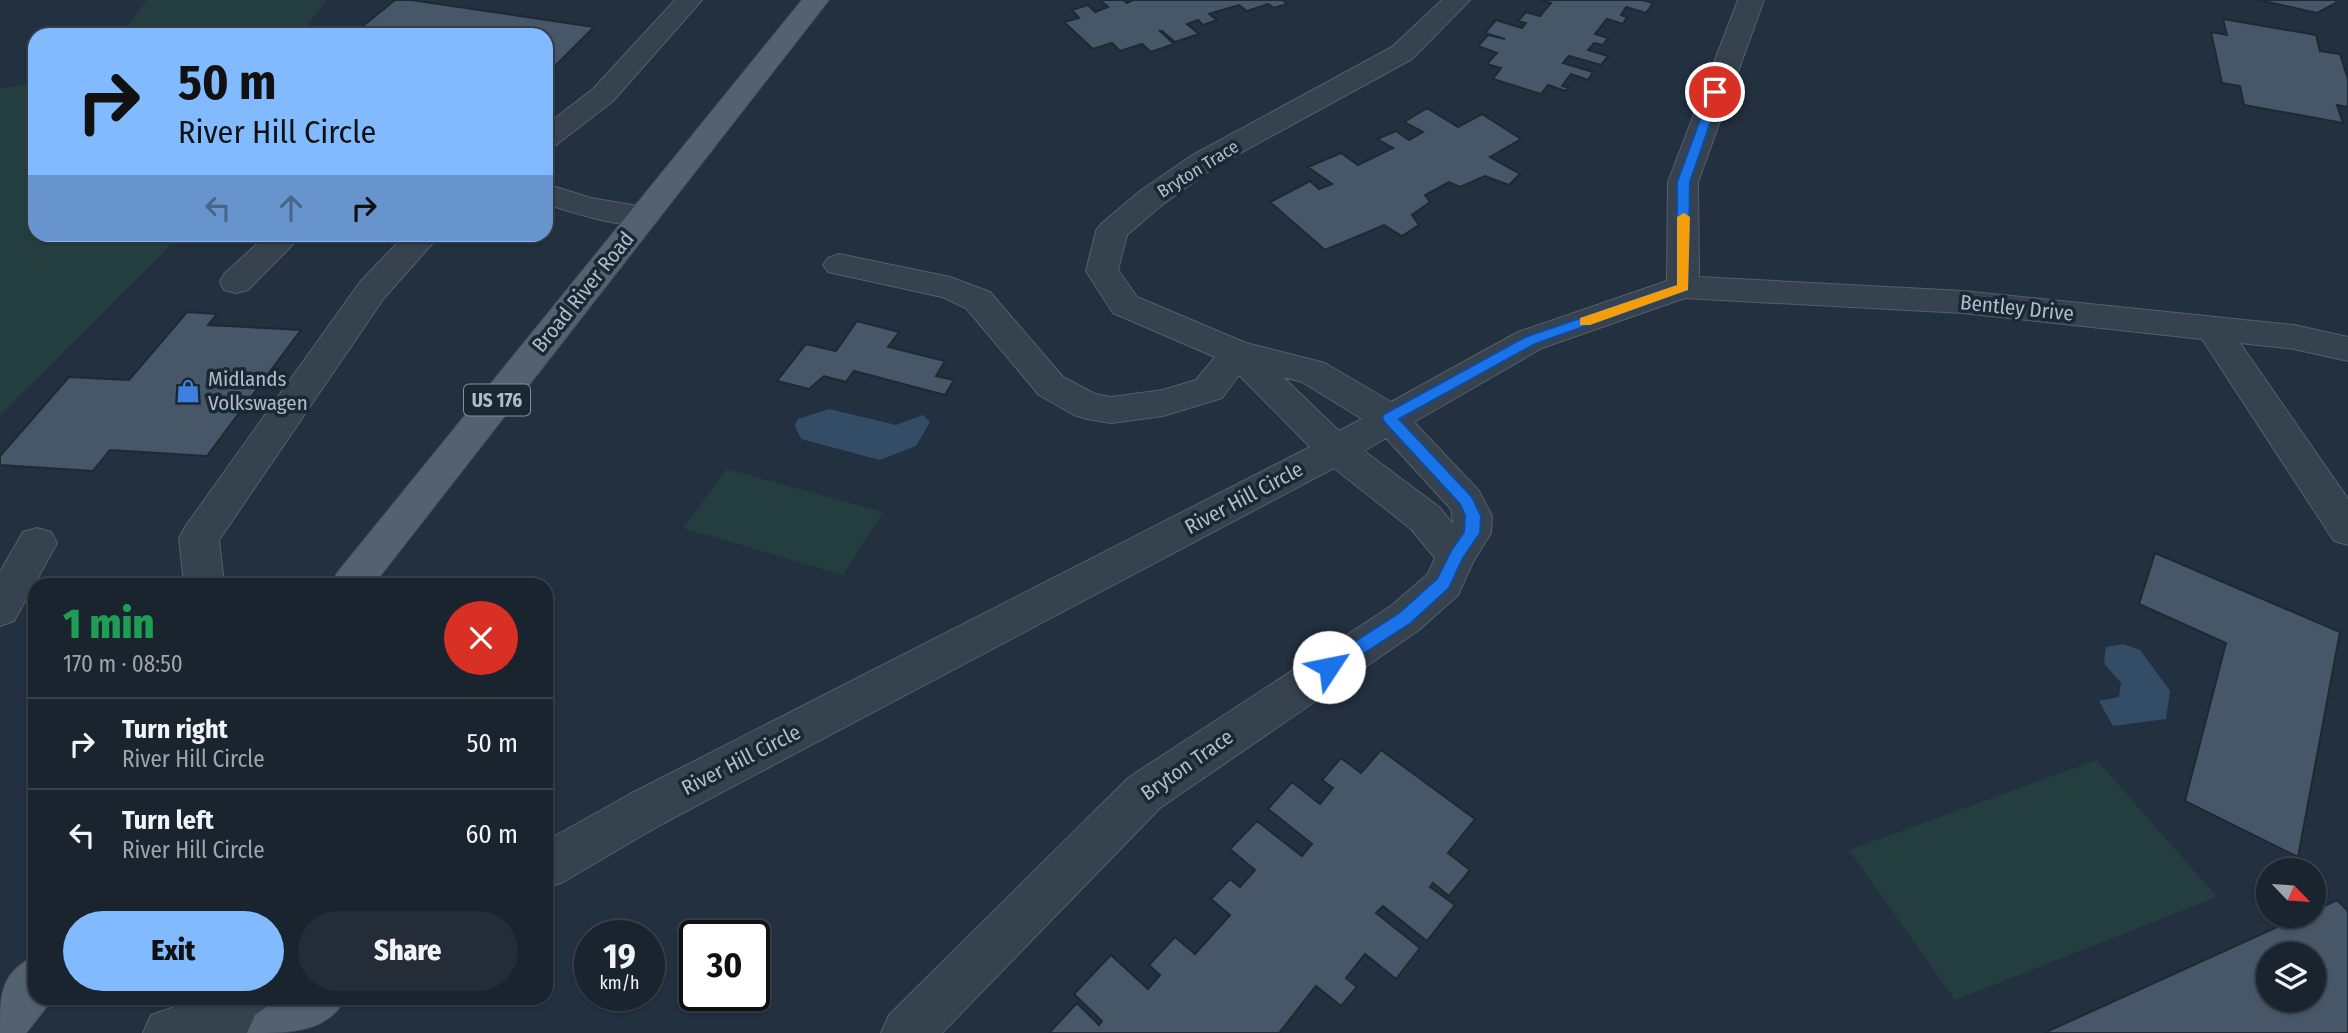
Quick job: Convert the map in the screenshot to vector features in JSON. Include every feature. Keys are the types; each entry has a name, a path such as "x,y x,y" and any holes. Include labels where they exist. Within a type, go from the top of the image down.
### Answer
{"main road":[{"name":"Broad River Road","path":"356,578 816,0"},
{"path":"0,1024 28,990"},
{"path":"273,1033 311,1005"}],"street":[{"path":"553,134 603,96 689,0"},
{"name":"Bryton Trace","path":"907,1033 1144,793 1405,618 1444,584 1456,555 1472,533 1473,516 1466,501 1389,418 1313,372 1237,353 1125,305 1102,271 1112,231 1151,198 1202,162 1402,53 1457,0"},
{"path":"1684,287 1683,182 1751,0"},
{"path":"553,196 588,207 644,216"},
{"path":"236,282 278,242"},
{"path":"203,578 199,537 372,290 418,242"},
{"path":"839,265 950,288 978,300 1051,386 1087,406 1111,410 1163,403 1209,389 1237,353"},
{"name":"Bentley Drive","path":"1684,287 1963,302 2294,337 2348,349"},
{"name":"River Hill Circle","path":"553,862 646,809 1336,450 1530,340 1684,287"},
{"path":"2212,328 2348,530"},
{"name":"Bryton Trace","path":"1237,353 1336,450 1425,518 1456,555"},
{"path":"0,610 37,543"},
{"path":"0,610 28,608"},
{"path":"169,1033 258,1005"}],"green space":[{"path":"147,0 326,0 306,28 125,28"},
{"path":"28,84 28,242 172,242 0,415 0,88"},
{"path":"727,469 883,512 843,575 683,528"},
{"path":"2097,760 2217,897 1955,1000 1849,850"}],"water":[{"path":"829,409 896,425 923,415 930,422 916,446 880,460 801,439 795,426 798,419"},
{"path":"2123,644 2140,650 2170,691 2166,719 2113,726 2099,701 2119,697 2121,683 2104,663 2106,647"}],"building":[{"path":"395,0 411,0 594,27 553,68 553,28 361,28"},
{"path":"1100,0 1123,0 1127,3 1133,0 1283,0 1287,4 1274,8 1268,4 1247,11 1239,5 1209,14 1217,20 1203,25 1198,20 1187,24 1199,34 1175,42 1160,31 1174,44 1151,52 1142,44 1120,51 1112,43 1093,49 1064,22 1079,18 1072,10 1088,5 1095,12 1108,7"},
{"path":"1541,0 1642,0 1653,3 1646,13 1626,7 1621,15 1627,17 1623,24 1607,19 1595,34 1608,38 1603,45 1594,43 1588,50 1608,56 1601,65 1569,56 1563,63 1593,72 1588,80 1571,74 1562,86 1568,88 1565,91 1548,85 1541,94 1493,79 1501,68 1487,64 1497,53 1478,46 1488,35 1505,39 1485,33 1496,20 1522,28 1526,23 1518,21 1526,12 1540,16 1551,3"},
{"path":"2259,0 2336,0 2336,3 2317,13"},
{"path":"2223,19 2316,35 2320,51 2340,54 2348,79 2348,107 2337,105 2343,123 2244,105 2240,86 2222,83 2211,32 2227,35"},
{"path":"1427,108 1458,127 1482,114 1521,139 1490,157 1520,174 1509,185 1485,176 1460,187 1449,182 1425,195 1430,202 1412,215 1419,225 1402,236 1384,225 1325,250 1270,202 1310,181 1319,189 1332,184 1308,167 1341,153 1358,165 1393,148 1377,139 1396,131 1409,140 1423,132 1404,122"},
{"path":"187,312 217,314 208,325 301,330 207,456 110,450 93,471 0,465 0,456 69,377 129,380"},
{"path":"857,321 899,332 888,347 945,361 936,376 954,380 945,395 854,371 846,382 824,376 809,389 777,381 806,344 836,351"},
{"path":"2155,553 2340,632 2298,857 2185,801 2226,643 2139,604"},
{"path":"1381,750 1475,819 1448,853 1470,870 1449,896 1433,883 1430,887 1455,905 1427,941 1383,906 1376,913 1420,948 1396,979 1365,954 1346,978 1357,987 1341,1006 1316,986 1279,1033 1049,1033 1077,1003 1099,1025 1102,1021 1074,994 1111,955 1148,989 1160,975 1149,965 1175,937 1195,954 1230,915 1211,899 1230,879 1240,887 1255,870 1230,849 1257,821 1302,856 1312,844 1268,809 1292,782 1320,804 1333,788 1322,780 1341,758 1361,773"},
{"path":"2337,900 2348,911 2348,1033 2044,1033 2275,928 2326,928 2326,905"}],"slow traffic":[{"path":"1585,321 1684,287 1684,217"}],"place":[{"name":"Midlands Volkswagen","path":"188,391"}],"route":[{"path":"1329,667 1405,618 1444,584 1456,555 1472,533 1473,516 1466,501 1389,418 1530,340 1684,287 1683,182 1715,92"}]}
